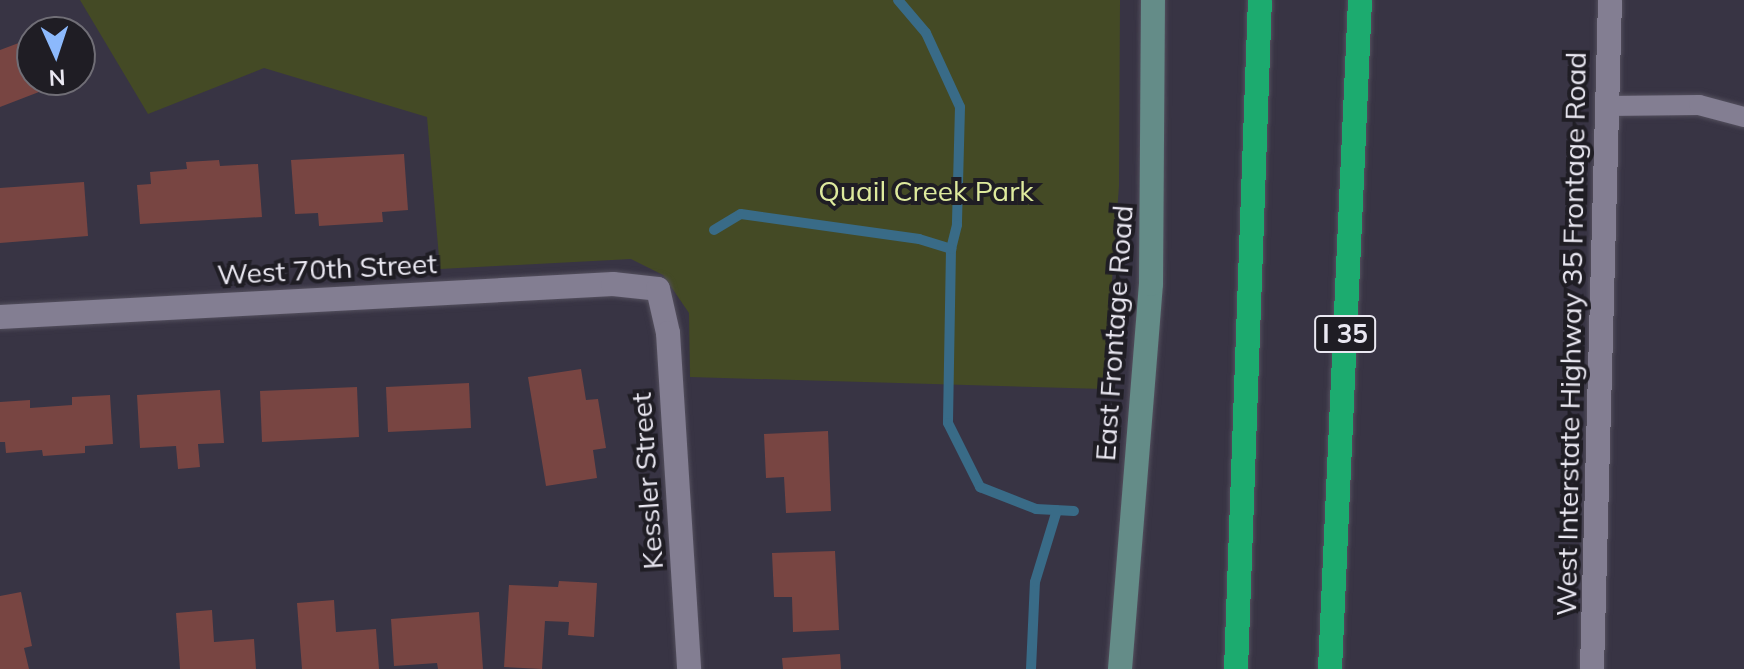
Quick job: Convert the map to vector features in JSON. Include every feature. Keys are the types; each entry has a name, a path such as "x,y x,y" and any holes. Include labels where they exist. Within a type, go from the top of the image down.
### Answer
{"highway":[{"path":"1236,669 1260,0"},
{"name":"I 35","path":"1330,669 1360,0"}],"street":[{"name":"East Frontage Road","path":"1120,669 1151,284 1153,0"},
{"name":"West Interstate Highway 35 Frontage Road","path":"1592,669 1610,0"},
{"name":"West 70th Street","path":"0,317 613,284 658,289"},
{"name":"Kessler Street","path":"658,289 668,333 689,669"}],"lane":[{"path":"1607,106 1699,105 1744,117"}],"green space":[{"name":"Quail Creek Park","path":"80,0 1120,0 1119,186 1104,389 690,377 689,313 663,275 631,259 440,269 427,117 264,68 148,114 96,27 96,16 90,16"}],"building":[{"path":"16,44 16,96 29,96 0,107 0,50"},
{"path":"404,154 408,210 382,212 383,222 319,226 318,213 295,214 291,160"},
{"path":"219,160 220,166 258,164 262,217 140,224 137,185 151,184 150,172 187,169 186,162"},
{"path":"84,182 88,236 0,243 0,188"},
{"path":"581,369 586,400 598,399 606,448 593,450 597,478 546,486 528,377"},
{"path":"469,383 471,428 388,432 386,387"},
{"path":"357,387 359,437 262,442 260,391"},
{"path":"220,390 224,443 198,444 200,467 178,469 176,446 140,448 137,395"},
{"path":"110,395 113,444 85,446 85,453 43,456 42,450 6,453 5,442 0,442 0,402 30,400 30,408 72,405 72,397"},
{"path":"828,431 831,511 786,513 784,477 766,478 764,434"},
{"path":"835,551 839,630 793,632 792,597 774,597 772,553"},
{"path":"559,581 597,583 594,637 568,635 569,622 545,621 542,669 504,667 509,585 558,587"},
{"path":"21,592 32,646 24,648 29,669 0,669 0,596"},
{"path":"334,600 336,632 376,629 379,669 302,669 297,603"},
{"path":"212,610 214,642 254,639 256,669 180,669 176,613"},
{"path":"479,612 483,669 438,669 437,663 394,666 391,619"},
{"path":"840,654 841,669 783,669 782,658"}],"waterway":[{"path":"898,0 926,33 960,107 957,225 951,249 948,423 980,487 1036,509 1074,511"},
{"path":"714,230 741,214 919,239 951,249"},
{"path":"1031,669 1035,582 1057,510"}]}
